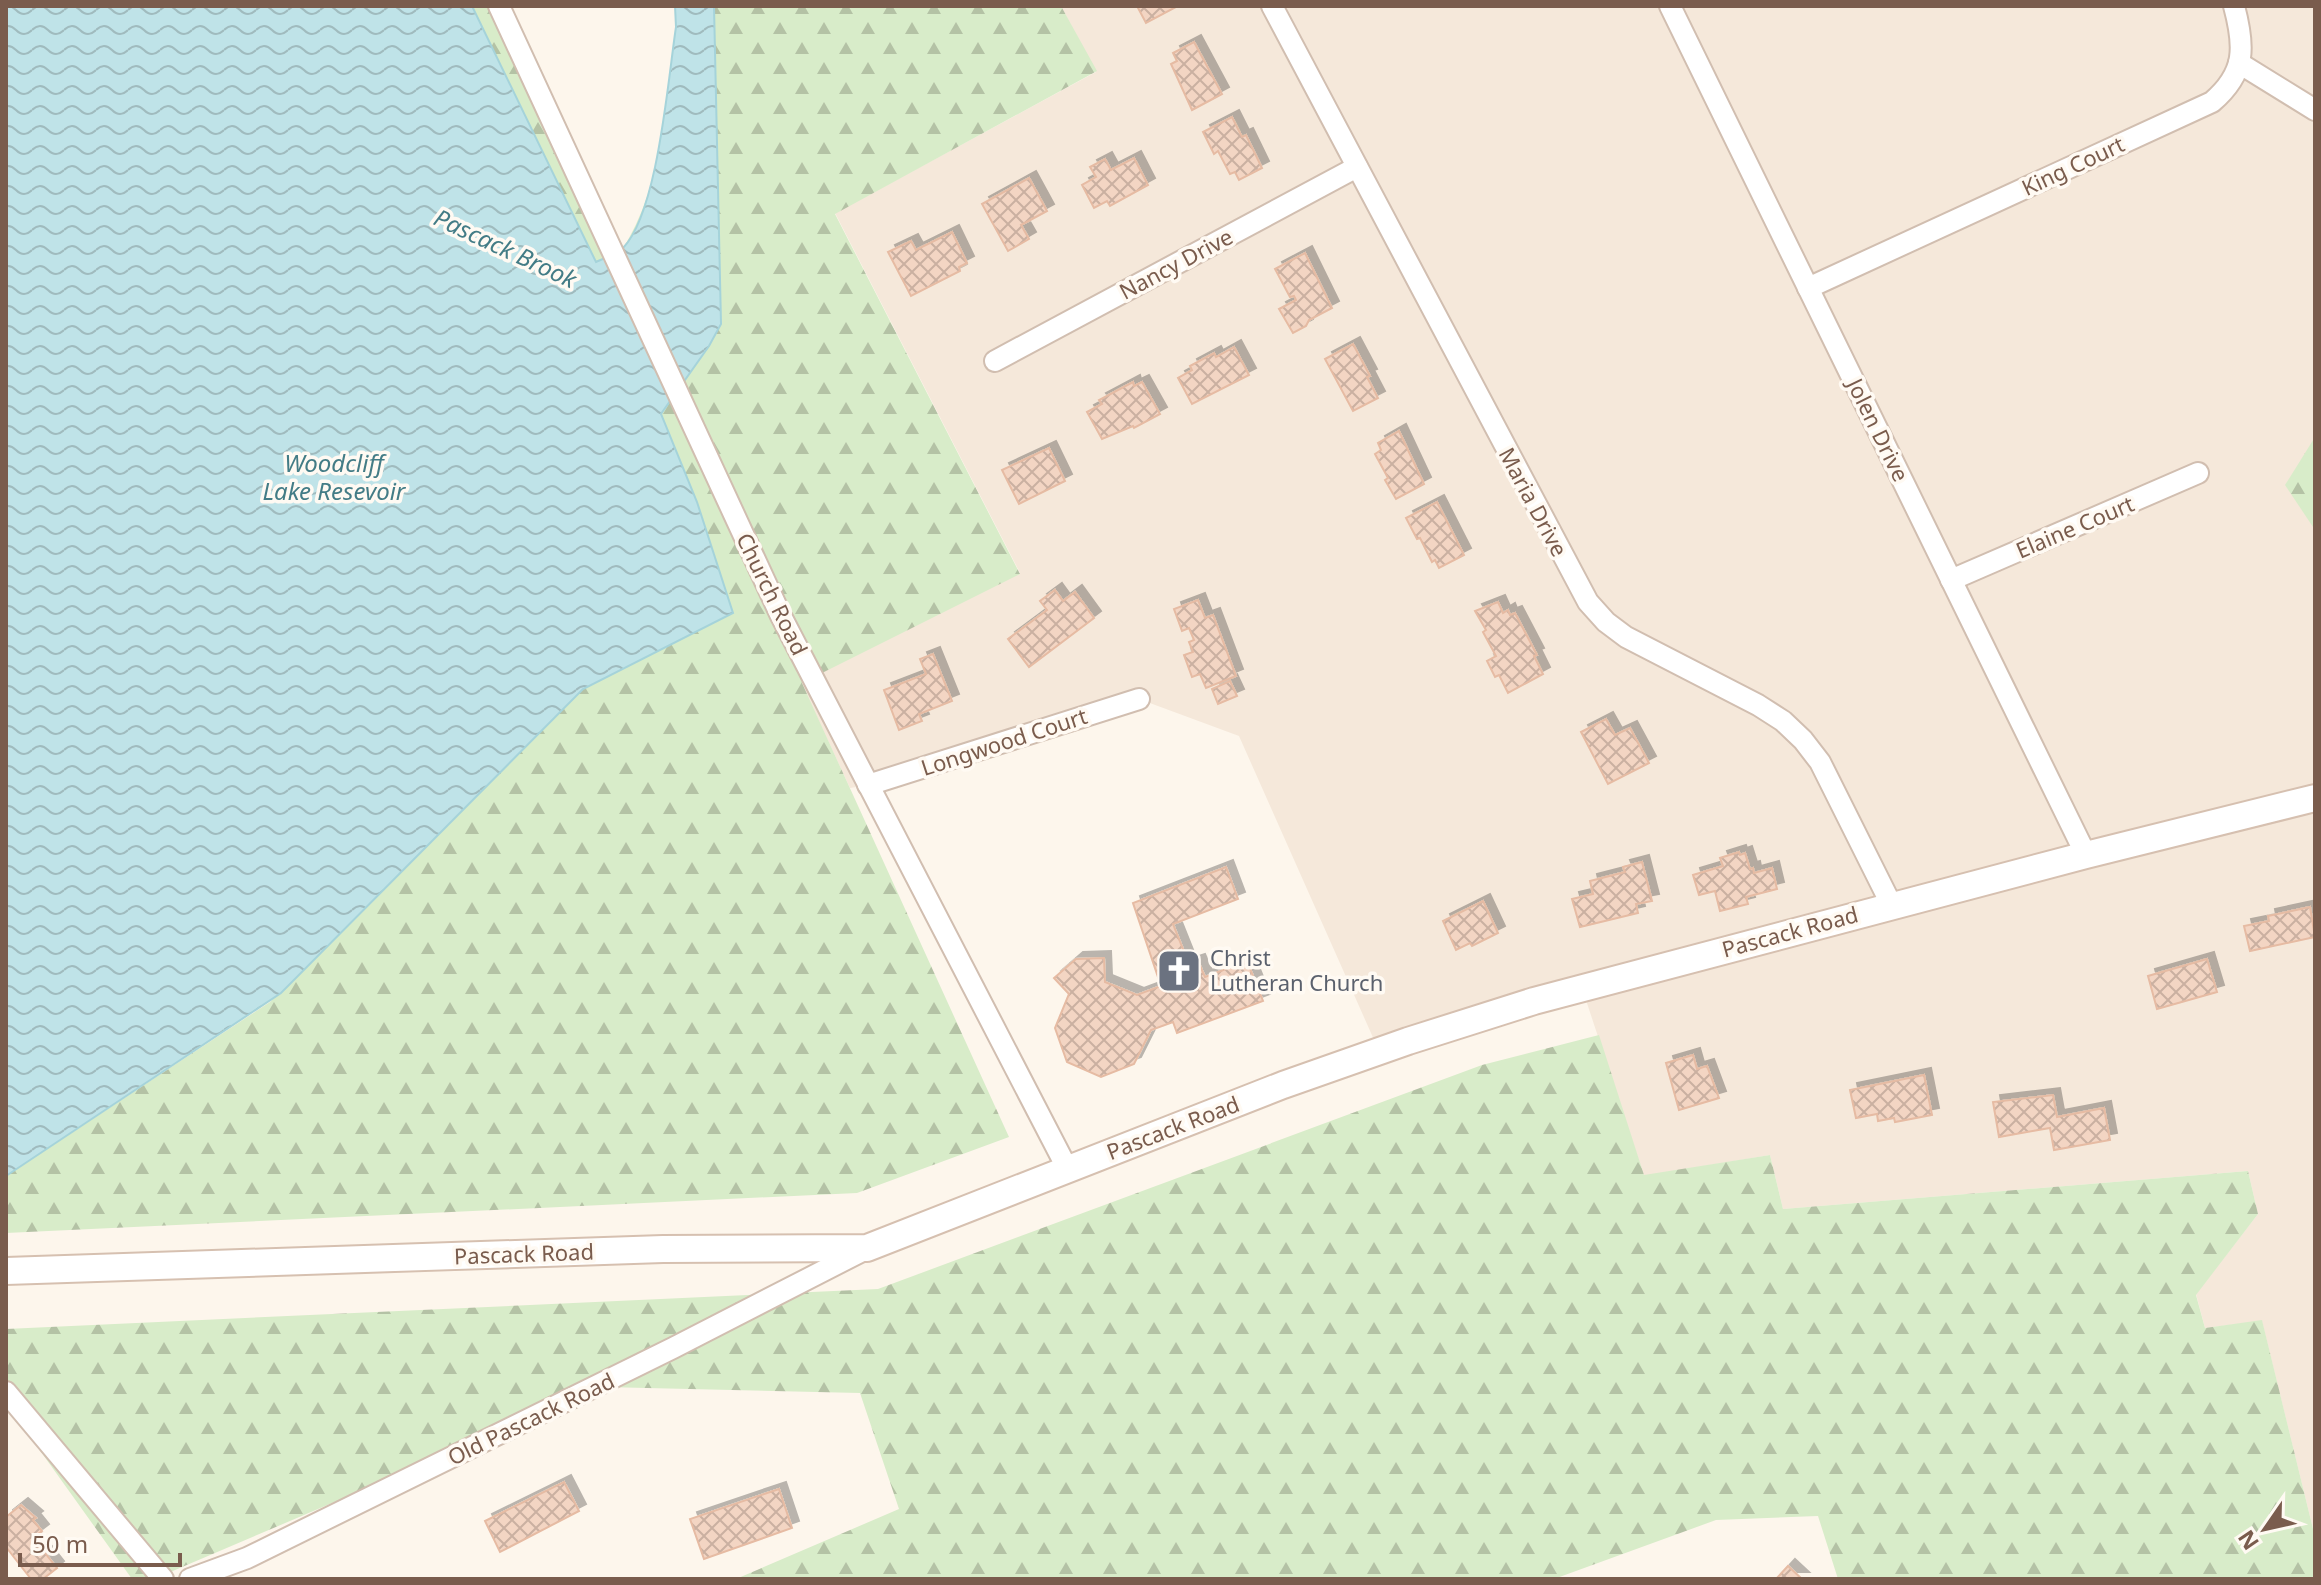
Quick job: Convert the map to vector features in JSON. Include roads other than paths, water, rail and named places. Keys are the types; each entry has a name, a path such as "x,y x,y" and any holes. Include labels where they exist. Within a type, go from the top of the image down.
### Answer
{"street":[{"name":"Church Road","path":"499,6 781,616 1068,1170"},
{"name":"Maria Drive","path":"1272,6 1588,602 1606,622 1626,637 1758,705 1783,721 1803,740 1820,762 1892,906"},
{"name":"Jolen Drive","path":"1670,6 2086,855"},
{"path":"2234,6 2243,47 2239,63 2315,110"},
{"name":"King Court","path":"1808,288 2212,102 2226,90 2239,63"},
{"name":"Nancy Drive","path":"995,361 1357,167"},
{"name":"Elaine Court","path":"1951,580 2198,473"},
{"name":"Longwood Court","path":"868,785 1139,699"},
{"name":"Pascack Road","path":"6,1271 663,1249 867,1248 1283,1085 1408,1041 1582,988 2315,798"},
{"name":"Old Pascack Road","path":"190,1579 247,1558 673,1348 867,1248"},
{"path":"6,1392 163,1579"}],"water":[{"name":"Woodcliff Lake Resevoir","path":"6,6 472,6 596,262 623,248 645,206 660,144 676,27 675,6 714,6 721,324 661,414 697,502 733,613 583,689 281,993 6,1176"}],"place":[{"name":"Christ Lutheran Church","path":"1179,971"}],"water label":[{"name":"Pascack Brook","path":"505,249"}]}
